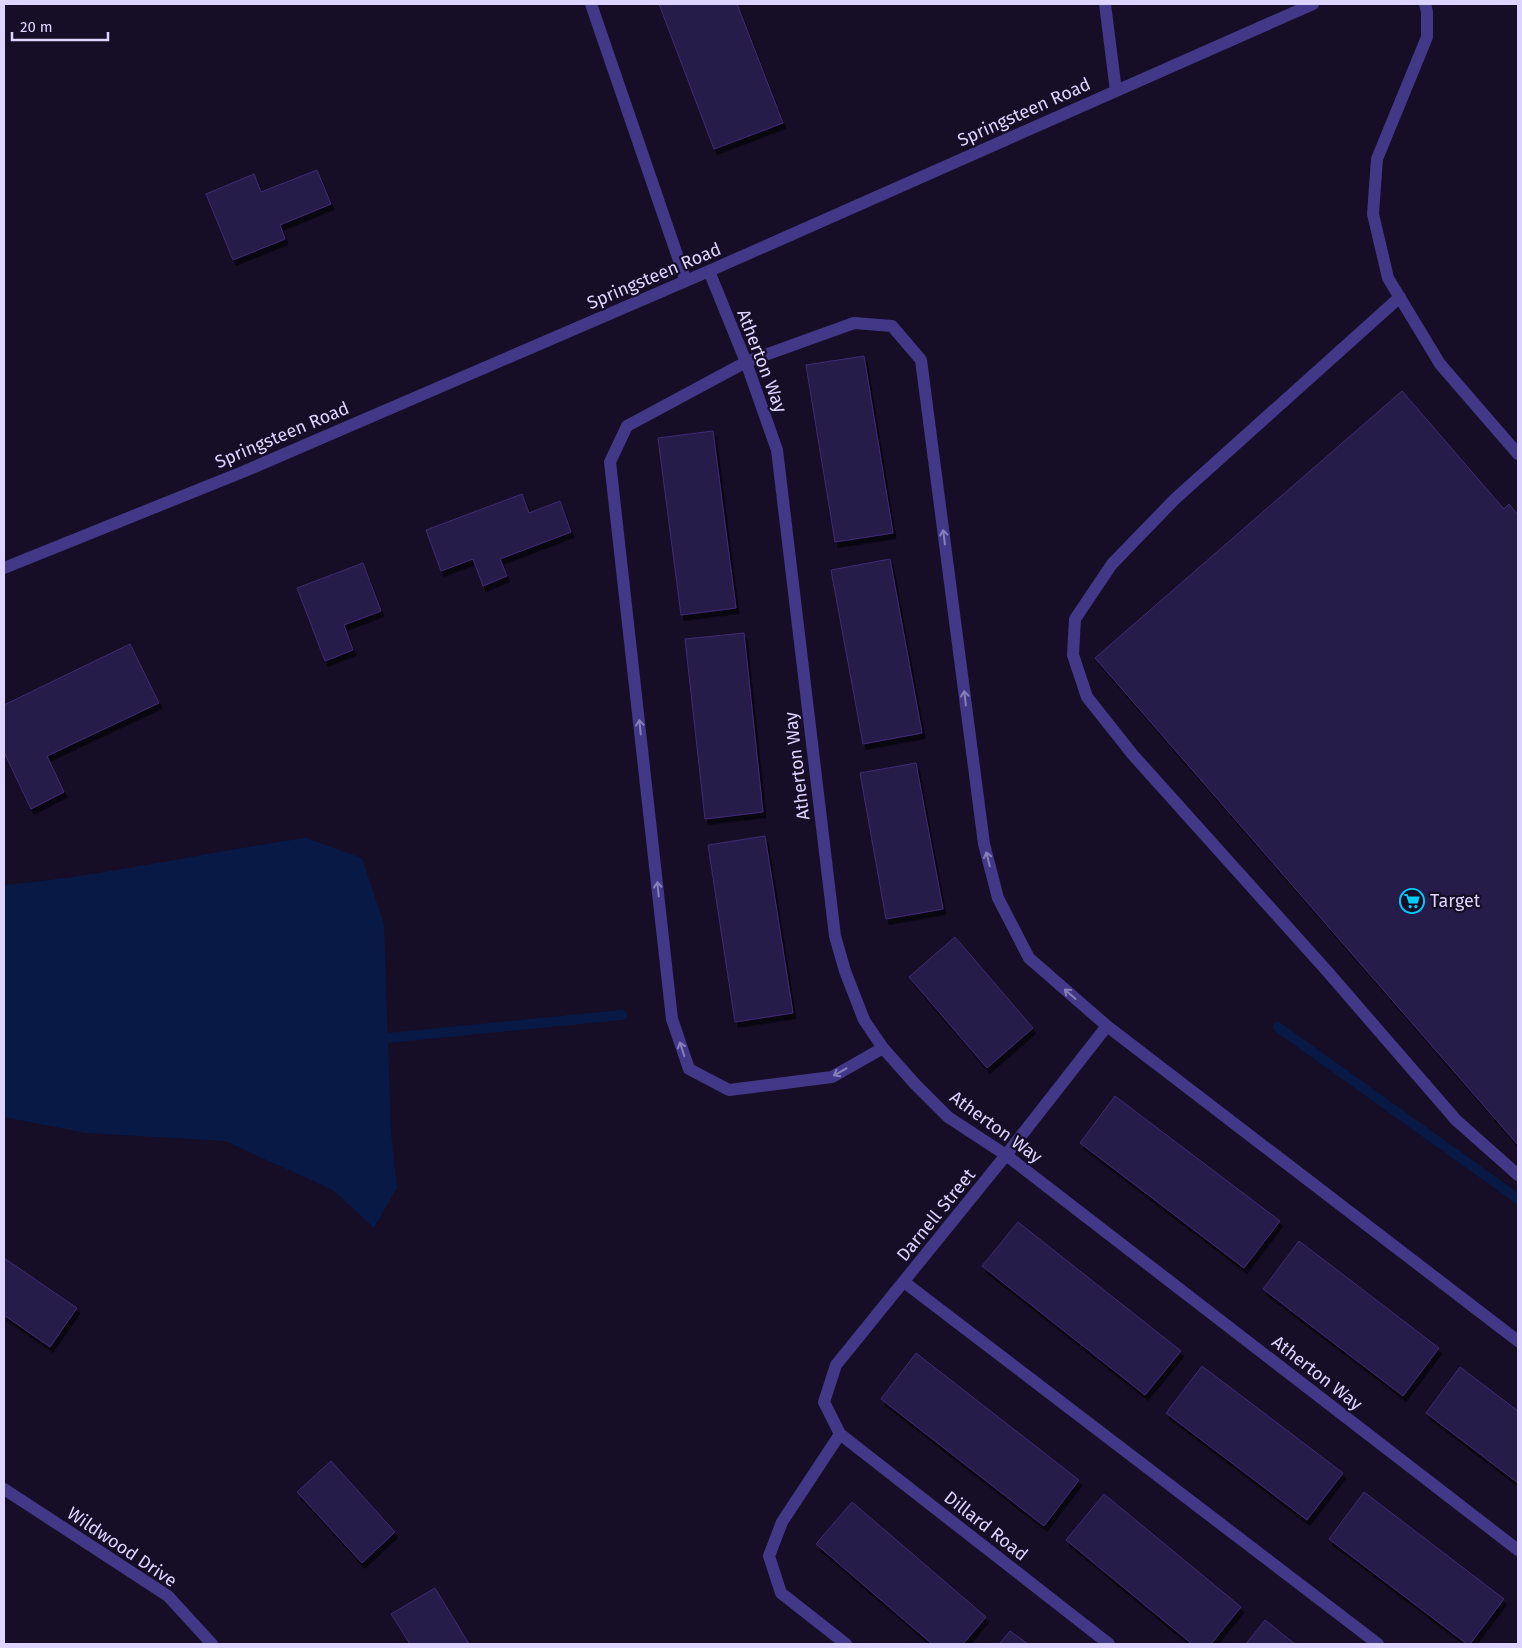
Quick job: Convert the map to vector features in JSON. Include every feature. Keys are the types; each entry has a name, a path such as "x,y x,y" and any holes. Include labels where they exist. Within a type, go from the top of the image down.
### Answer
{"street":[{"path":"592,4 686,281"},
{"path":"1104,4 1116,91"},
{"name":"Springsteen Road","path":"4,568 245,471 709,272 1313,4"},
{"path":"1425,4 1427,12 1426,37 1377,159 1373,214 1388,278 1440,364 1518,454"},
{"name":"Atherton Way","path":"709,272 746,362 777,450 835,936 844,971 864,1020 883,1048 948,1117 1006,1155 1518,1550"},
{"path":"1400,297 1175,499 1112,564 1075,619 1073,655 1087,696 1133,755 1321,964 1456,1120 1518,1175"},
{"path":"883,1048 832,1076 729,1090 689,1068 672,1019 610,462 627,426 746,362 854,323 892,326 921,360 984,844 998,898 1029,958 1107,1026 1518,1340"},
{"name":"Darnell Street","path":"840,1434 824,1402 836,1365 1006,1155 1107,1026"},
{"path":"904,1282 1378,1644"},
{"path":"840,1434 782,1522 769,1556 781,1594 846,1644"},
{"name":"Dillard Road","path":"840,1434 1109,1644"},
{"name":"Wildwood Drive","path":"4,1489 168,1596 212,1644"}],"water":[{"path":"306,838 362,858 384,924 391,1132 397,1188 374,1228 333,1190 225,1141 86,1133 4,1117 4,885 80,876"}],"building":[{"path":"659,4 737,4 783,123 714,149"},
{"path":"317,170 331,204 280,225 285,239 233,260 206,194 254,174 261,192"},
{"path":"864,356 893,533 835,542 806,365"},
{"name":"Target","path":"1402,391 1504,509 1509,504 1518,515 1518,1145 1095,658"},
{"path":"713,431 736,608 681,615 658,438"},
{"path":"522,494 529,513 560,501 571,532 500,559 507,576 483,586 473,559 441,571 426,530"},
{"path":"890,559 922,733 863,744 831,570"},
{"path":"363,563 381,611 344,625 353,650 325,661 297,588"},
{"path":"744,633 763,812 705,819 685,639"},
{"path":"130,644 159,703 47,756 64,792 31,809 4,752 4,705"},
{"path":"916,763 943,909 886,919 860,773"},
{"path":"765,836 793,1013 735,1022 708,845"},
{"path":"955,937 1033,1028 987,1068 909,977"},
{"path":"1115,1096 1280,1221 1244,1268 1080,1143"},
{"path":"1018,1222 1181,1351 1145,1395 982,1266"},
{"path":"1299,1241 1439,1348 1403,1396 1263,1289"},
{"path":"4,1258 77,1308 50,1347 4,1315"},
{"path":"916,1353 1079,1480 1044,1526 881,1399"},
{"path":"1202,1366 1343,1473 1307,1520 1166,1413"},
{"path":"1460,1367 1518,1411 1518,1483 1426,1413"},
{"path":"331,1461 395,1532 362,1563 297,1492"},
{"path":"1364,1492 1504,1599 1470,1644 1467,1644 1329,1539"},
{"path":"1104,1494 1241,1607 1211,1644 1192,1644 1066,1540"},
{"path":"852,1502 986,1617 963,1644 932,1644 816,1544"},
{"path":"435,1588 469,1644 410,1644 391,1614"},
{"path":"1265,1620 1295,1644 1246,1644"},
{"path":"1010,1631 1028,1644 999,1644"}],"waterway":[{"path":"387,1038 622,1015"},
{"path":"1278,1027 1518,1199"}],"place":[{"name":"Target","path":"1412,901"}]}
